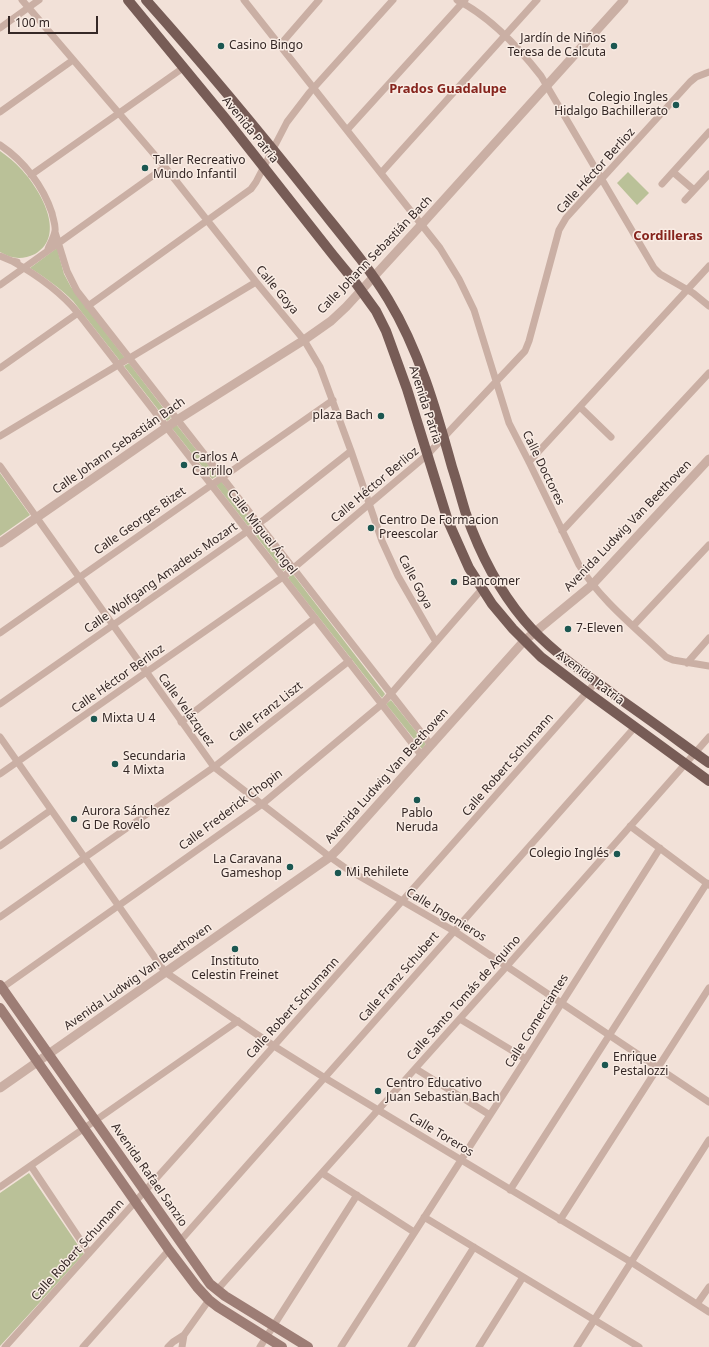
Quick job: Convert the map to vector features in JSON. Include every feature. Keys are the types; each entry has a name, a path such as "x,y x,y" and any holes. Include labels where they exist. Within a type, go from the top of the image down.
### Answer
{"main road":[{"name":"Avenida Patria","path":"146,0 273,149 373,276 388,299 404,326 427,382 466,514 494,577 516,609 535,631 554,649 596,682 709,763"},
{"name":"Avenida Patria","path":"129,3 264,167 361,289 376,311 386,331 407,389 448,520 469,568 492,604 524,641 541,657 709,781"},
{"name":"Avenida Rafael Sanzio","path":"1,986 203,1275 217,1290 308,1347"},
{"path":"0,1008 196,1287 218,1308 282,1347"}],"street":[{"name":"Calle Goya","path":"22,0 165,167 304,340 320,367 333,400 382,541 398,576 436,642"},
{"path":"0,28 39,0"},
{"name":"Calle Doctores","path":"244,0 422,224 440,248 459,279 474,310 509,423 579,565 592,585 666,657 687,663 709,666"},
{"path":"280,45 319,0"},
{"path":"88,306 251,189 287,122 313,88 393,0"},
{"path":"381,173 537,0"},
{"name":"Calle Johann Sebastián Bach","path":"0,543 177,420 304,340 332,320 422,224 624,0"},
{"path":"347,130 462,1 505,35 527,58 547,86 654,268 660,274 693,293 709,306"},
{"path":"0,112 73,60"},
{"path":"31,175 120,114 183,68"},
{"name":"Calle Héctor Berlioz","path":"0,774 283,577 444,439 525,351 559,230 566,218 690,82 696,77 709,72"},
{"path":"662,184 708,137"},
{"name":"Calle Miguel Ángel","path":"0,145 12,154 31,175 41,190 54,220 55,232 67,271 72,282 88,306 431,745"},
{"path":"0,285 58,242 165,167"},
{"path":"673,172 694,190"},
{"path":"686,200 709,174"},
{"path":"47,251 55,232"},
{"name":"Calle Miguel Ángel","path":"0,256 24,268 50,285 69,302 422,756"},
{"name":"Calle Miguel Ángel","path":"12,262 32,262"},
{"path":"529,462 709,266"},
{"path":"0,436 256,282"},
{"path":"0,368 78,313"},
{"path":"562,531 709,373"},
{"name":"Calle Georges Bizet","path":"0,633 333,400"},
{"path":"580,407 611,437"},
{"name":"Calle Wolfgang Amadeus Mozart","path":"0,704 258,524 351,451"},
{"name":"Avenida Ludwig Van Beethoven","path":"0,1088 330,857 524,641 592,585 709,459"},
{"name":"Calle Velázquez","path":"0,466 214,767 261,805 330,857"},
{"path":"633,626 709,545"},
{"name":"Calle Frederick Chopin","path":"1,986 261,805 382,704 482,589"},
{"path":"181,722 315,618"},
{"path":"687,663 709,638"},
{"name":"Calle Franz Liszt","path":"0,917 214,767 349,662"},
{"name":"Calle Robert Schumann","path":"5,1347 136,1202 596,682"},
{"name":"Calle Franz Schubert","path":"180,1241 635,727"},
{"path":"0,737 165,972"},
{"name":"Calle Santo Tomás de Aquino","path":"217,1290 416,1069 709,737"},
{"path":"0,846 51,810"},
{"path":"510,1190 708,884 630,826"},
{"name":"Calle Comerciantes","path":"341,1347 660,848"},
{"name":"Calle Ingenieros","path":"330,857 347,869 454,931 709,1102"},
{"name":"Calle Toreros","path":"165,972 274,1046 325,1078 631,1262 709,1312"},
{"path":"560,1220 709,988"},
{"path":"460,1019 526,1059"},
{"path":"0,1187 238,1022"},
{"path":"416,1069 490,1115"},
{"path":"577,1347 709,1140"},
{"path":"31,1166 89,1254"},
{"path":"322,1173 414,1232"},
{"path":"260,1347 357,1195"},
{"path":"424,1217 639,1347"},
{"path":"411,1347 474,1247"},
{"path":"82,1347 169,1250"},
{"path":"479,1347 523,1277"},
{"path":"697,1304 709,1287"},
{"path":"168,1347 184,1335 209,1300"},
{"path":"182,1347 184,1335"}],"green space":[{"path":"0,151 16,164 28,177 42,199 50,224 49,235 45,246 35,254 26,257 17,258 0,252"},
{"path":"628,172 649,193 637,205 617,183"},
{"path":"57,248 64,274 71,287 125,358 120,361 73,301 53,283 30,268"},
{"path":"129,363 171,418 167,421 124,366"},
{"path":"176,424 217,476 212,479 171,427"},
{"path":"0,473 30,515 0,536"},
{"path":"221,481 253,521 248,526 216,485"},
{"path":"257,529 287,568 283,571 253,532"},
{"path":"292,573 385,694 382,698 288,578"},
{"path":"391,700 426,744 422,749 386,704"},
{"path":"29,1173 84,1254 0,1346 0,1193"}],"place":[{"name":"Casino Bingo","path":"221,46"},
{"name":"Jardín de Niños Teresa de Calcuta","path":"614,46"},
{"name":"Colegio Ingles Hidalgo Bachillerato","path":"676,105"},
{"name":"Taller Recreativo Mundo Infantil","path":"145,168"},
{"name":"plaza Bach","path":"381,416"},
{"name":"Carlos A Carrillo","path":"184,465"},
{"name":"Centro De Formacion Preescolar","path":"371,528"},
{"name":"Bancomer","path":"454,582"},
{"name":"7-Eleven","path":"568,629"},
{"name":"Mixta U 4","path":"94,719"},
{"name":"Secundaria 4 Mixta","path":"115,764"},
{"name":"Pablo Neruda","path":"417,800"},
{"name":"Aurora Sánchez G De Rovelo","path":"74,819"},
{"name":"Colegio Inglés","path":"617,854"},
{"name":"La Caravana Gameshop","path":"290,867"},
{"name":"Mi Rehilete","path":"338,873"},
{"name":"Instituto Celestin Freinet","path":"235,949"},
{"name":"Enrique Pestalozzi","path":"605,1065"},
{"name":"Centro Educativo Juan Sebastian Bach","path":"378,1091"}],"district":[{"name":"Prados Guadalupe","path":"448,89"},
{"name":"Cordilleras","path":"668,236"}]}
